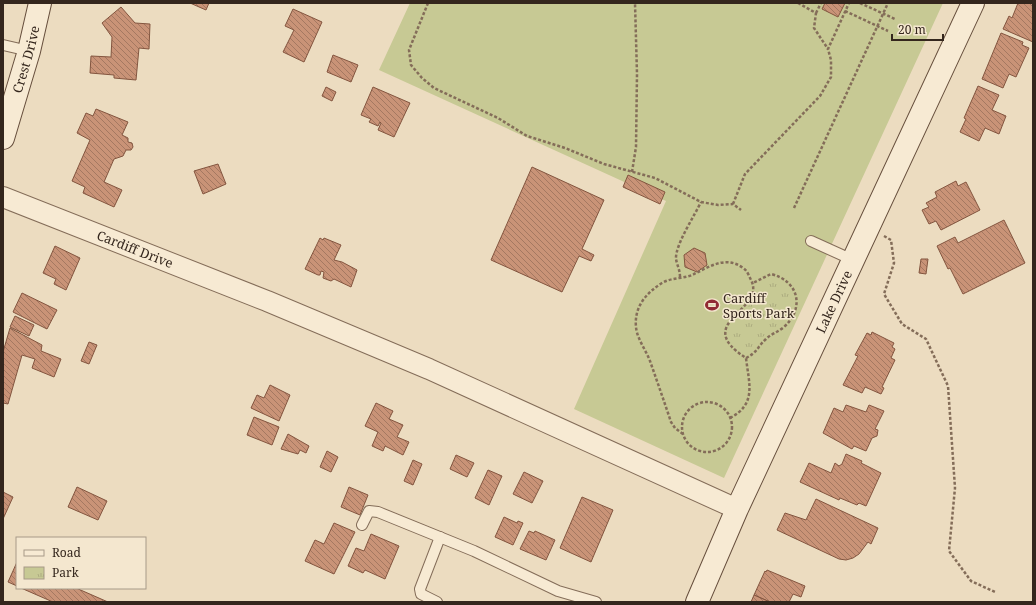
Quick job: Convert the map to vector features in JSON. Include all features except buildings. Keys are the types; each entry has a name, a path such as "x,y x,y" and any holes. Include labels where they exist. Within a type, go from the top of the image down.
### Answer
{"main road":[{"name":"Crest Drive","path":"3,138 29,51 40,3"},
{"name":"Lake Drive","path":"697,602 737,509 973,3"}],"street":[{"name":"Cardiff Drive","path":"3,197 268,302 428,370 737,509"}],"lane":[{"path":"3,45 29,51"},
{"path":"811,241 853,260"},
{"path":"362,525 369,511 373,511 474,551 558,591 596,602"},
{"path":"437,602 424,597 421,594 420,589 440,537"}],"path":[{"path":"428,3 410,50 411,65 422,78 434,88 498,118 527,136 565,148 604,164 655,178 701,202 718,205 733,204 741,210"},
{"path":"632,172 636,147 637,74 635,3"},
{"path":"798,3 816,13"},
{"path":"733,204 745,174 820,96 831,77 831,60 828,49 814,28 816,13 821,3"},
{"path":"828,49 849,3"},
{"path":"860,3 894,19"},
{"path":"794,208 888,3"},
{"path":"845,11 888,31"},
{"path":"680,277 680,267 676,259 678,248 701,202"},
{"path":"867,229 891,240 894,263 884,294 902,324 926,339 948,386 955,488 949,551 971,580 995,592"},
{"path":"684,434 675,428 671,422 648,355 636,328 637,314 643,298 664,282 680,277 692,276 712,264 722,262 732,263 742,267 753,283 752,293 747,304 727,324 725,332 727,341 735,351 746,358"},
{"path":"746,358 760,348 764,340 785,327 797,305 796,293 782,276 771,274 753,283"},
{"path":"730,418 742,412 747,404 749,388 746,358"},
{"path":"714,403 726,412 730,418 732,432 729,439 724,445 712,451 704,452 691,446 684,434 683,426 688,412 699,404 714,403"}],"green space":[{"name":"Cardiff Sports Park","path":"410,3 943,3 724,478 574,409 666,201 379,70"},
{"path":"771,278 779,281 790,290 793,302 789,316 782,325 766,334 751,350 740,347 736,345 729,337 728,327 737,316 747,308 761,282"}],"place":[{"name":"Cardiff Sports Park","path":"712,305"}]}
